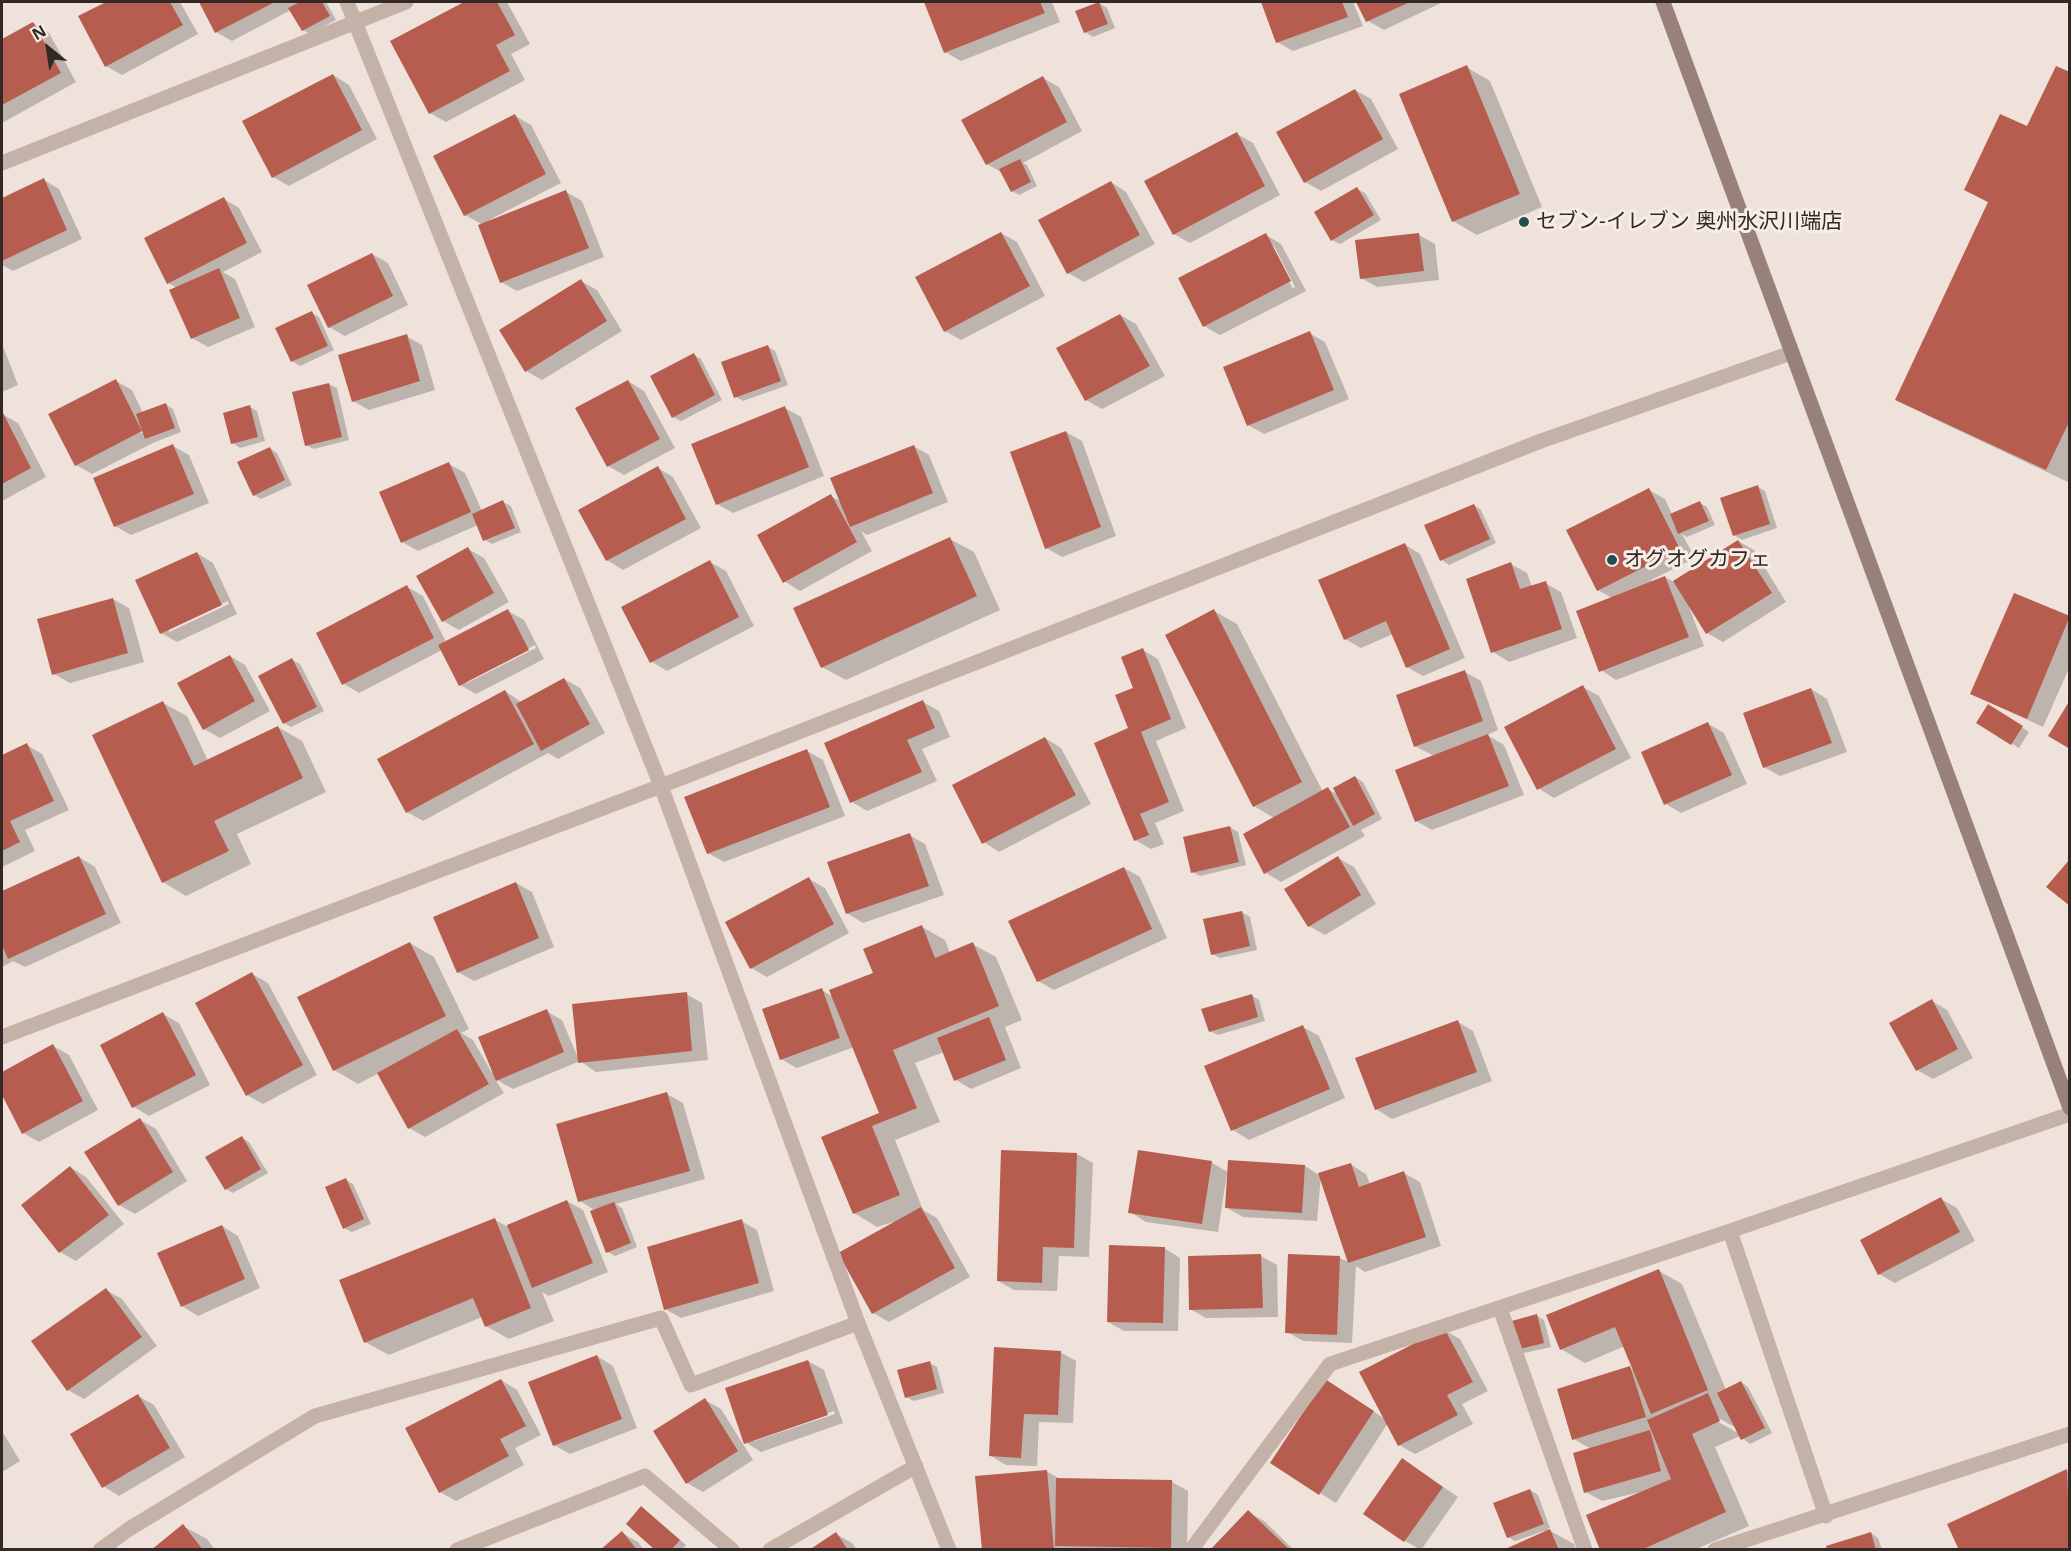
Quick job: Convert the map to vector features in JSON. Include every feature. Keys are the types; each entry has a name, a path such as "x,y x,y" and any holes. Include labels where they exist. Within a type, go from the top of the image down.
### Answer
{"street":[{"path":"347,2 661,786 858,1323 949,1550"},
{"path":"2,163 406,2"},
{"path":"1663,2 2070,1108"},
{"path":"2,1037 661,786 1541,441 1791,353"},
{"path":"1191,1550 1330,1364 1730,1232 2070,1114"},
{"path":"1730,1232 1826,1516"},
{"path":"1500,1308 1585,1550"},
{"path":"100,1550 129,1529 315,1416 661,1318 691,1385 858,1323"},
{"path":"1715,1550 1826,1516 2070,1434"},
{"path":"770,1550 916,1466"},
{"path":"457,1550 645,1476 732,1550"}],"building":[{"path":"106,2 170,2 183,25 105,67 78,16"},
{"path":"199,2 275,2 215,33"},
{"path":"300,2 322,2 330,16 302,31 288,8"},
{"path":"464,2 497,2 515,35 496,45 510,71 429,114 390,41"},
{"path":"924,2 1040,2 1045,13 944,53"},
{"path":"1099,2 1108,24 1084,33 1075,11"},
{"path":"1261,2 1342,2 1348,17 1276,43"},
{"path":"1356,2 1410,2 1366,22"},
{"path":"33,22 61,73 2,105 2,39"},
{"path":"1467,65 1520,194 1452,222 1399,94"},
{"path":"2056,66 2070,72 2070,420 2046,470 1895,400 1988,202 1964,190 2000,114 2027,126"},
{"path":"333,74 362,130 272,178 242,121"},
{"path":"1043,76 1067,122 986,165 961,120"},
{"path":"1355,89 1383,139 1304,183 1276,132"},
{"path":"515,114 546,174 464,216 433,156"},
{"path":"1237,132 1265,186 1173,235 1144,181"},
{"path":"1020,159 1031,182 1011,192 999,169"},
{"path":"44,178 67,230 2,261 2,198"},
{"path":"1111,181 1140,235 1067,274 1038,220"},
{"path":"1357,187 1374,215 1331,241 1314,212"},
{"path":"566,190 589,248 500,283 478,225"},
{"path":"224,197 247,243 167,284 144,238"},
{"path":"1001,232 1030,286 944,332 915,277"},
{"path":"1266,233 1291,281 1203,327 1178,278"},
{"path":"1419,233 1424,271 1360,279 1355,240"},
{"path":"372,253 393,296 328,328 307,285"},
{"path":"219,268 240,318 191,339 169,290"},
{"path":"581,279 607,321 525,372 499,330"},
{"path":"312,311 328,346 291,362 275,328"},
{"path":"1120,314 1150,366 1085,401 1056,348"},
{"path":"1310,331 1334,390 1247,426 1223,367"},
{"path":"407,334 420,381 352,402 338,355"},
{"path":"768,345 781,381 734,398 721,362"},
{"path":"694,353 715,395 672,418 650,376"},
{"path":"116,379 142,431 75,466 48,414"},
{"path":"628,380 660,439 607,467 575,408"},
{"path":"329,383 342,437 305,446 292,392"},
{"path":"166,403 175,428 145,439 136,414"},
{"path":"250,405 258,437 231,444 223,413"},
{"path":"785,406 809,467 716,505 691,444"},
{"path":"2,411 31,468 2,484"},
{"path":"1066,431 1101,527 1045,549 1010,452"},
{"path":"173,444 194,494 114,527 93,478"},
{"path":"914,445 933,493 850,527 830,478"},
{"path":"270,447 285,480 253,496 237,462"},
{"path":"449,462 471,512 401,543 379,492"},
{"path":"658,466 686,519 606,561 578,510"},
{"path":"1758,485 1770,524 1733,536 1720,498"},
{"path":"1649,488 1680,549 1597,591 1566,530"},
{"path":"831,494 857,542 783,583 757,535"},
{"path":"503,500 515,528 483,541 472,514"},
{"path":"1700,501 1709,521 1678,534 1670,514"},
{"path":"1474,504 1490,539 1440,561 1424,525"},
{"path":"950,537 977,596 821,668 793,608"},
{"path":"1738,540 1772,593 1706,634 1673,581"},
{"path":"1405,543 1450,649 1406,668 1386,621 1344,640 1318,580"},
{"path":"468,547 494,593 442,622 416,576"},
{"path":"197,552 222,605 160,634 135,580"},
{"path":"710,560 739,617 650,663 621,607"},
{"path":"1511,562 1520,589 1546,581 1562,629 1491,653 1466,579"},
{"path":"1665,576 1689,637 1599,672 1576,611"},
{"path":"407,585 434,638 342,685 316,633"},
{"path":"2014,593 2070,616 2027,719 1970,694"},
{"path":"113,598 128,653 52,675 37,619"},
{"path":"508,609 529,650 459,686 438,645"},
{"path":"1214,609 1302,782 1253,807 1165,635"},
{"path":"1143,648 1171,719 1141,732 1169,802 1140,814 1149,835 1134,841 1094,743 1128,728 1115,695 1133,688 1121,657"},
{"path":"230,655 255,701 203,730 177,683"},
{"path":"292,658 317,707 283,724 258,676"},
{"path":"1465,670 1483,721 1414,747 1396,695"},
{"path":"564,678 590,724 541,751 516,704"},
{"path":"1583,685 1616,749 1537,790 1504,727"},
{"path":"1811,688 1832,743 1763,768 1743,713"},
{"path":"505,690 534,744 406,813 377,759"},
{"path":"923,700 935,728 907,740 922,772 850,803 824,743"},
{"path":"2070,700 2070,749 2048,736"},
{"path":"163,701 194,766 278,726 303,778 214,821 229,851 162,883 92,735"},
{"path":"1988,704 2023,726 2011,745 1976,723"},
{"path":"1708,722 1732,775 1664,805 1641,752"},
{"path":"1488,734 1509,786 1415,822 1395,770"},
{"path":"1045,737 1076,795 982,844 952,785"},
{"path":"27,743 54,801 10,821 20,842 2,851 2,755"},
{"path":"807,749 830,807 707,854 684,797"},
{"path":"1355,776 1375,814 1353,826 1333,788"},
{"path":"1328,787 1350,827 1264,874 1243,834"},
{"path":"1230,826 1239,862 1191,873 1183,837"},
{"path":"910,833 929,886 846,914 827,862"},
{"path":"79,856 106,914 8,959 2,945 2,891"},
{"path":"1338,856 1361,895 1308,927 1284,889"},
{"path":"2070,859 2070,906 2046,887"},
{"path":"1124,867 1152,929 1037,982 1008,921"},
{"path":"809,877 834,924 750,969 725,922"},
{"path":"516,882 539,938 457,973 433,917"},
{"path":"1242,911 1250,946 1211,955 1203,919"},
{"path":"922,925 935,958 973,942 999,1006 893,1050 917,1108 872,1126 900,1195 853,1214 821,1137 879,1113 829,990 873,973 863,949"},
{"path":"410,942 446,1016 333,1071 297,997"},
{"path":"252,972 303,1065 246,1096 195,1003"},
{"path":"822,988 840,1038 780,1060 762,1009"},
{"path":"687,992 692,1051 578,1063 572,1004"},
{"path":"1252,994 1258,1017 1209,1032 1201,1009"},
{"path":"1932,999 1958,1049 1916,1071 1889,1023"},
{"path":"547,1009 564,1052 496,1081 478,1037"},
{"path":"163,1012 196,1075 132,1108 100,1045"},
{"path":"989,1017 1006,1060 954,1081 937,1038"},
{"path":"1458,1020 1477,1072 1375,1110 1355,1058"},
{"path":"1303,1025 1330,1089 1231,1131 1204,1066"},
{"path":"457,1029 489,1084 408,1129 377,1073"},
{"path":"53,1044 83,1101 22,1134 2,1095 2,1072"},
{"path":"667,1092 690,1171 578,1202 556,1124"},
{"path":"140,1118 173,1172 118,1206 84,1152"},
{"path":"242,1136 261,1169 225,1190 205,1157"},
{"path":"1001,1150 1077,1153 1074,1248 1043,1247 1042,1283 997,1281"},
{"path":"1138,1150 1212,1161 1202,1224 1128,1213"},
{"path":"1228,1160 1305,1165 1302,1213 1225,1208"},
{"path":"1351,1163 1359,1187 1404,1171 1426,1237 1348,1263 1318,1173"},
{"path":"70,1166 109,1215 59,1253 21,1205"},
{"path":"346,1178 364,1219 343,1229 325,1187"},
{"path":"1941,1197 1960,1232 1878,1275 1860,1240"},
{"path":"567,1200 593,1263 532,1288 507,1225"},
{"path":"614,1202 631,1243 606,1253 590,1211"},
{"path":"921,1207 955,1268 872,1314 838,1253"},
{"path":"495,1218 531,1308 485,1327 473,1298 364,1343 339,1280"},
{"path":"742,1219 759,1283 664,1310 647,1247"},
{"path":"222,1225 245,1279 181,1307 157,1253"},
{"path":"1109,1245 1165,1247 1163,1323 1107,1322"},
{"path":"1261,1254 1263,1308 1189,1310 1188,1256"},
{"path":"1288,1254 1340,1256 1337,1335 1285,1333"},
{"path":"1659,1269 1708,1390 1651,1414 1615,1327 1560,1350 1546,1315"},
{"path":"106,1288 142,1337 67,1391 31,1341"},
{"path":"1537,1314 1544,1343 1516,1350 1508,1322"},
{"path":"1444,1328 1473,1382 1447,1395 1458,1415 1398,1446 1359,1372"},
{"path":"994,1347 1061,1351 1058,1415 1024,1414 1021,1458 989,1456"},
{"path":"597,1355 622,1419 553,1446 528,1382"},
{"path":"808,1360 828,1415 744,1444 725,1388"},
{"path":"930,1361 937,1389 905,1398 897,1370"},
{"path":"1630,1366 1646,1417 1572,1440 1557,1389"},
{"path":"501,1379 526,1426 500,1439 509,1456 439,1493 405,1428"},
{"path":"1325,1379 1374,1411 1319,1495 1270,1463"},
{"path":"1741,1381 1765,1428 1741,1440 1717,1393"},
{"path":"1708,1393 1720,1421 1692,1434 1726,1512 1641,1550 1600,1550 1586,1515 1671,1479 1647,1420"},
{"path":"138,1394 170,1448 102,1488 70,1434"},
{"path":"705,1398 738,1451 686,1484 653,1431"},
{"path":"1650,1430 1661,1471 1584,1493 1573,1453"},
{"path":"1402,1458 1443,1487 1404,1542 1363,1514"},
{"path":"2067,1469 2070,1548 1959,1550 1947,1524"},
{"path":"1047,1470 1054,1550 982,1550 975,1476"},
{"path":"1056,1478 1172,1480 1171,1548 1055,1546"},
{"path":"1530,1489 1544,1524 1507,1538 1493,1503"},
{"path":"641,1506 680,1540 671,1550 655,1550 626,1524"},
{"path":"1248,1510 1290,1550 1210,1550"},
{"path":"183,1524 203,1550 151,1550"},
{"path":"1550,1529 1559,1550 1503,1550"},
{"path":"622,1531 637,1550 600,1550"},
{"path":"836,1532 848,1550 809,1550"},
{"path":"1871,1532 1876,1550 1827,1550 1826,1546"}],"place":[{"name":"セブン-イレブン 奥州水沢川端店","path":"1524,222"},
{"name":"オグオグカフェ","path":"1612,560"}]}
